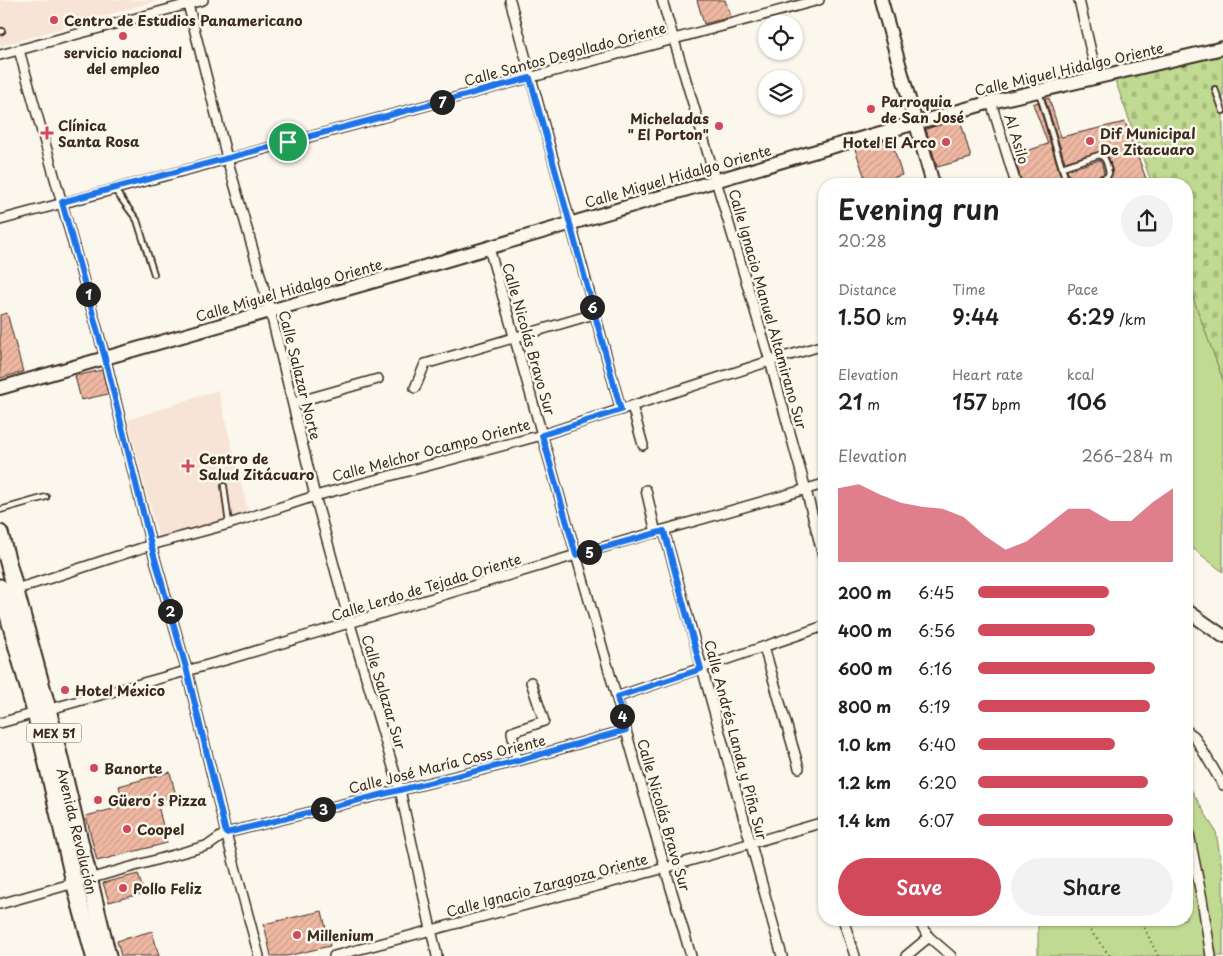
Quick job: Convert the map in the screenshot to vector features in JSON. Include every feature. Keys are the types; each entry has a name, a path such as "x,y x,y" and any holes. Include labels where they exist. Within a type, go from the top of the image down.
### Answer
{"main road":[{"name":"MEX 51","path":"0,533 4,592"},
{"name":"Avenida Revolución","path":"4,592 42,711 89,878 108,956"},
{"name":"Avenida Revolución","path":"42,711 74,882 94,956"}],"street":[{"path":"0,55 187,2 203,0"},
{"path":"510,0 569,224 621,410"},
{"name":"Calle Ignacio Manuel Altamirano Sur","path":"662,0 770,361 818,537"},
{"name":"Calle Santos Degollado Oriente","path":"0,220 819,0"},
{"path":"881,0 931,178"},
{"path":"1079,0 1097,77"},
{"name":"Calle Salazar Norte","path":"187,2 227,158 270,310 315,496"},
{"name":"Calle Miguel Hidalgo Oriente","path":"0,388 991,102 1223,48"},
{"path":"19,50 105,358 151,545 187,671 226,833 259,956"},
{"name":"Al Asilo","path":"991,102 1014,178"},
{"name":"Calle Nicolás Bravo Sur","path":"489,248 691,956"},
{"path":"415,388 425,364 594,314"},
{"name":"Calle Melchor Ocampo Oriente","path":"4,592 151,545 229,524 315,496 542,435 818,347"},
{"path":"293,403 378,379"},
{"path":"632,406 644,445"},
{"name":"Calle Lerdo de Tejada Oriente","path":"0,723 350,624 576,555 818,486"},
{"name":"Calle Andrés Landa y Piña Sur","path":"646,490 701,669 782,956"},
{"name":"Calle Salazar Sur","path":"315,496 350,624 400,790 436,956"},
{"path":"1193,615 1223,636"},
{"path":"617,697 818,628"},
{"path":"764,647 799,768"},
{"path":"517,761 512,732 544,721 531,682"},
{"name":"Calle José María Coss Oriente","path":"0,904 209,845 226,833 517,761 626,730"},
{"path":"1193,735 1223,785"},
{"name":"Calle Ignacio Zaragoza Oriente","path":"334,956 665,868 818,824"},
{"path":"1193,854 1210,956"},
{"path":"845,926 855,956"},
{"path":"922,926 929,937 951,956"},
{"path":"906,956 929,937"}],"lane":[{"path":"1215,89 1223,111"},
{"path":"1039,91 1065,178"},
{"path":"1062,167 1099,155 1103,156 1109,174 1104,178"},
{"path":"114,190 137,220 154,274"},
{"path":"224,486 229,524"},
{"path":"0,510 46,497"}],"path":[{"path":"1086,926 1110,956"},
{"path":"1143,926 1158,956"}],"shaded area":[{"name":"Centro de Estudios Panamericano","path":"0,0 159,0 0,46"},
{"name":"Centro de Salud Zitácuaro","path":"218,390 248,512 159,540 128,420"}],"green space":[{"path":"1223,54 1223,380 1193,298 1193,178 1150,178 1115,80"},
{"path":"1193,298 1223,380 1223,572 1193,548"},
{"path":"1193,793 1216,832 1223,875 1223,956 1038,956 1038,926 1193,926"}],"building":[{"path":"697,0 725,0 731,17 704,24"},
{"path":"1049,98 1061,137 1125,122 1146,178 1110,178 1113,173 1109,158 1101,151 1065,162 1045,99"},
{"path":"1038,102 1061,178 1020,178 1014,155 1048,144 1033,104"},
{"name":"Hotel El Arco","path":"960,119 971,158 937,167 926,129"},
{"path":"891,139 902,175 892,178 865,178 855,149"},
{"path":"1100,160 1104,174 1091,178 1069,178 1067,170"},
{"path":"7,313 23,372 0,378 0,315"},
{"path":"102,370 108,394 81,400 75,376"},
{"name":"Coopel","path":"170,772 176,796 157,801 167,843 97,861 86,816 124,806 119,786"},
{"name":"Pollo Feliz","path":"138,874 144,893 109,902 103,883"},
{"name":"Millenium","path":"322,911 330,946 287,956 271,956 264,924"},
{"path":"152,931 159,956 121,956 117,941"}],"place":[{"name":"Centro de Estudios Panamericano","path":"54,20"},
{"name":"servicio nacional del empleo","path":"123,36"},
{"name":"Parroquia de San José","path":"871,109"},
{"name":"Micheladas \" El Porton\"","path":"719,126"},
{"name":"Clínica Santa Rosa","path":"47,133"},
{"name":"Dif Municipal De Zitacuaro","path":"1090,141"},
{"name":"Hotel El Arco","path":"946,142"},
{"name":"Centro de Salud Zitácuaro","path":"188,466"},
{"name":"Hotel México","path":"65,690"},
{"name":"Banorte","path":"94,768"},
{"name":"Güero´s Pizza","path":"98,800"},
{"name":"Coopel","path":"127,829"},
{"name":"Pollo Feliz","path":"123,888"},
{"name":"Millenium","path":"297,935"}],"route":[{"path":"530,78 621,410 542,435 576,555 664,531 701,669 617,697 626,730 517,761 226,833 187,671 151,545 105,358 62,202 114,190 288,142 530,78"}]}
